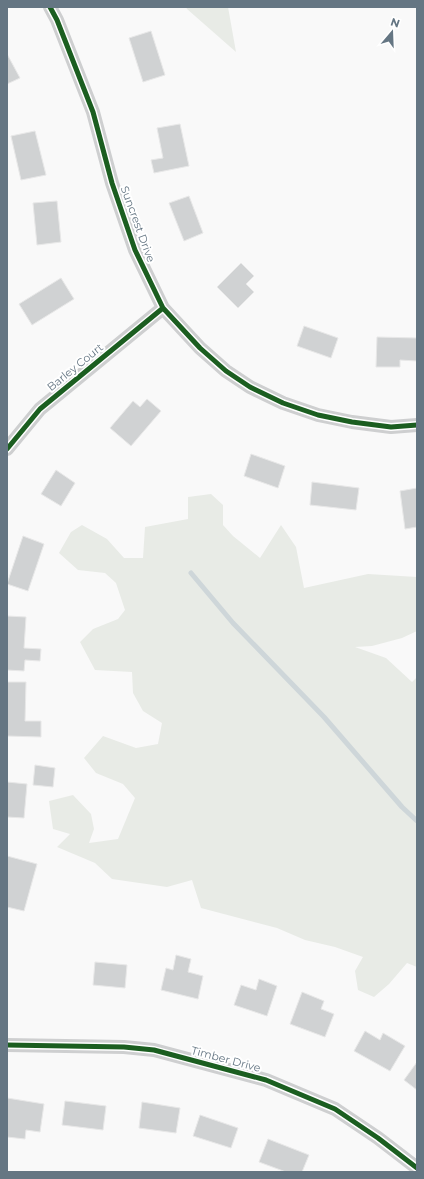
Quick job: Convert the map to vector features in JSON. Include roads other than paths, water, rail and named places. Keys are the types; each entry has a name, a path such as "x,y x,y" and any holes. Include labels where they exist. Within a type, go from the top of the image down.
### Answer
{"street":[{"name":"Suncrest Drive","path":"50,7 57,20 93,112 112,183 135,250 163,308 200,348 226,371 250,387 283,403 318,415 352,422 391,427 417,425"},
{"name":"Barley Court","path":"7,449 40,409 163,308"},
{"name":"Timber Drive","path":"7,1045 124,1047 154,1050 266,1080 336,1109 378,1138 417,1168"}],"waterway":[{"path":"191,573 233,623 324,717 402,807 417,821"}]}
